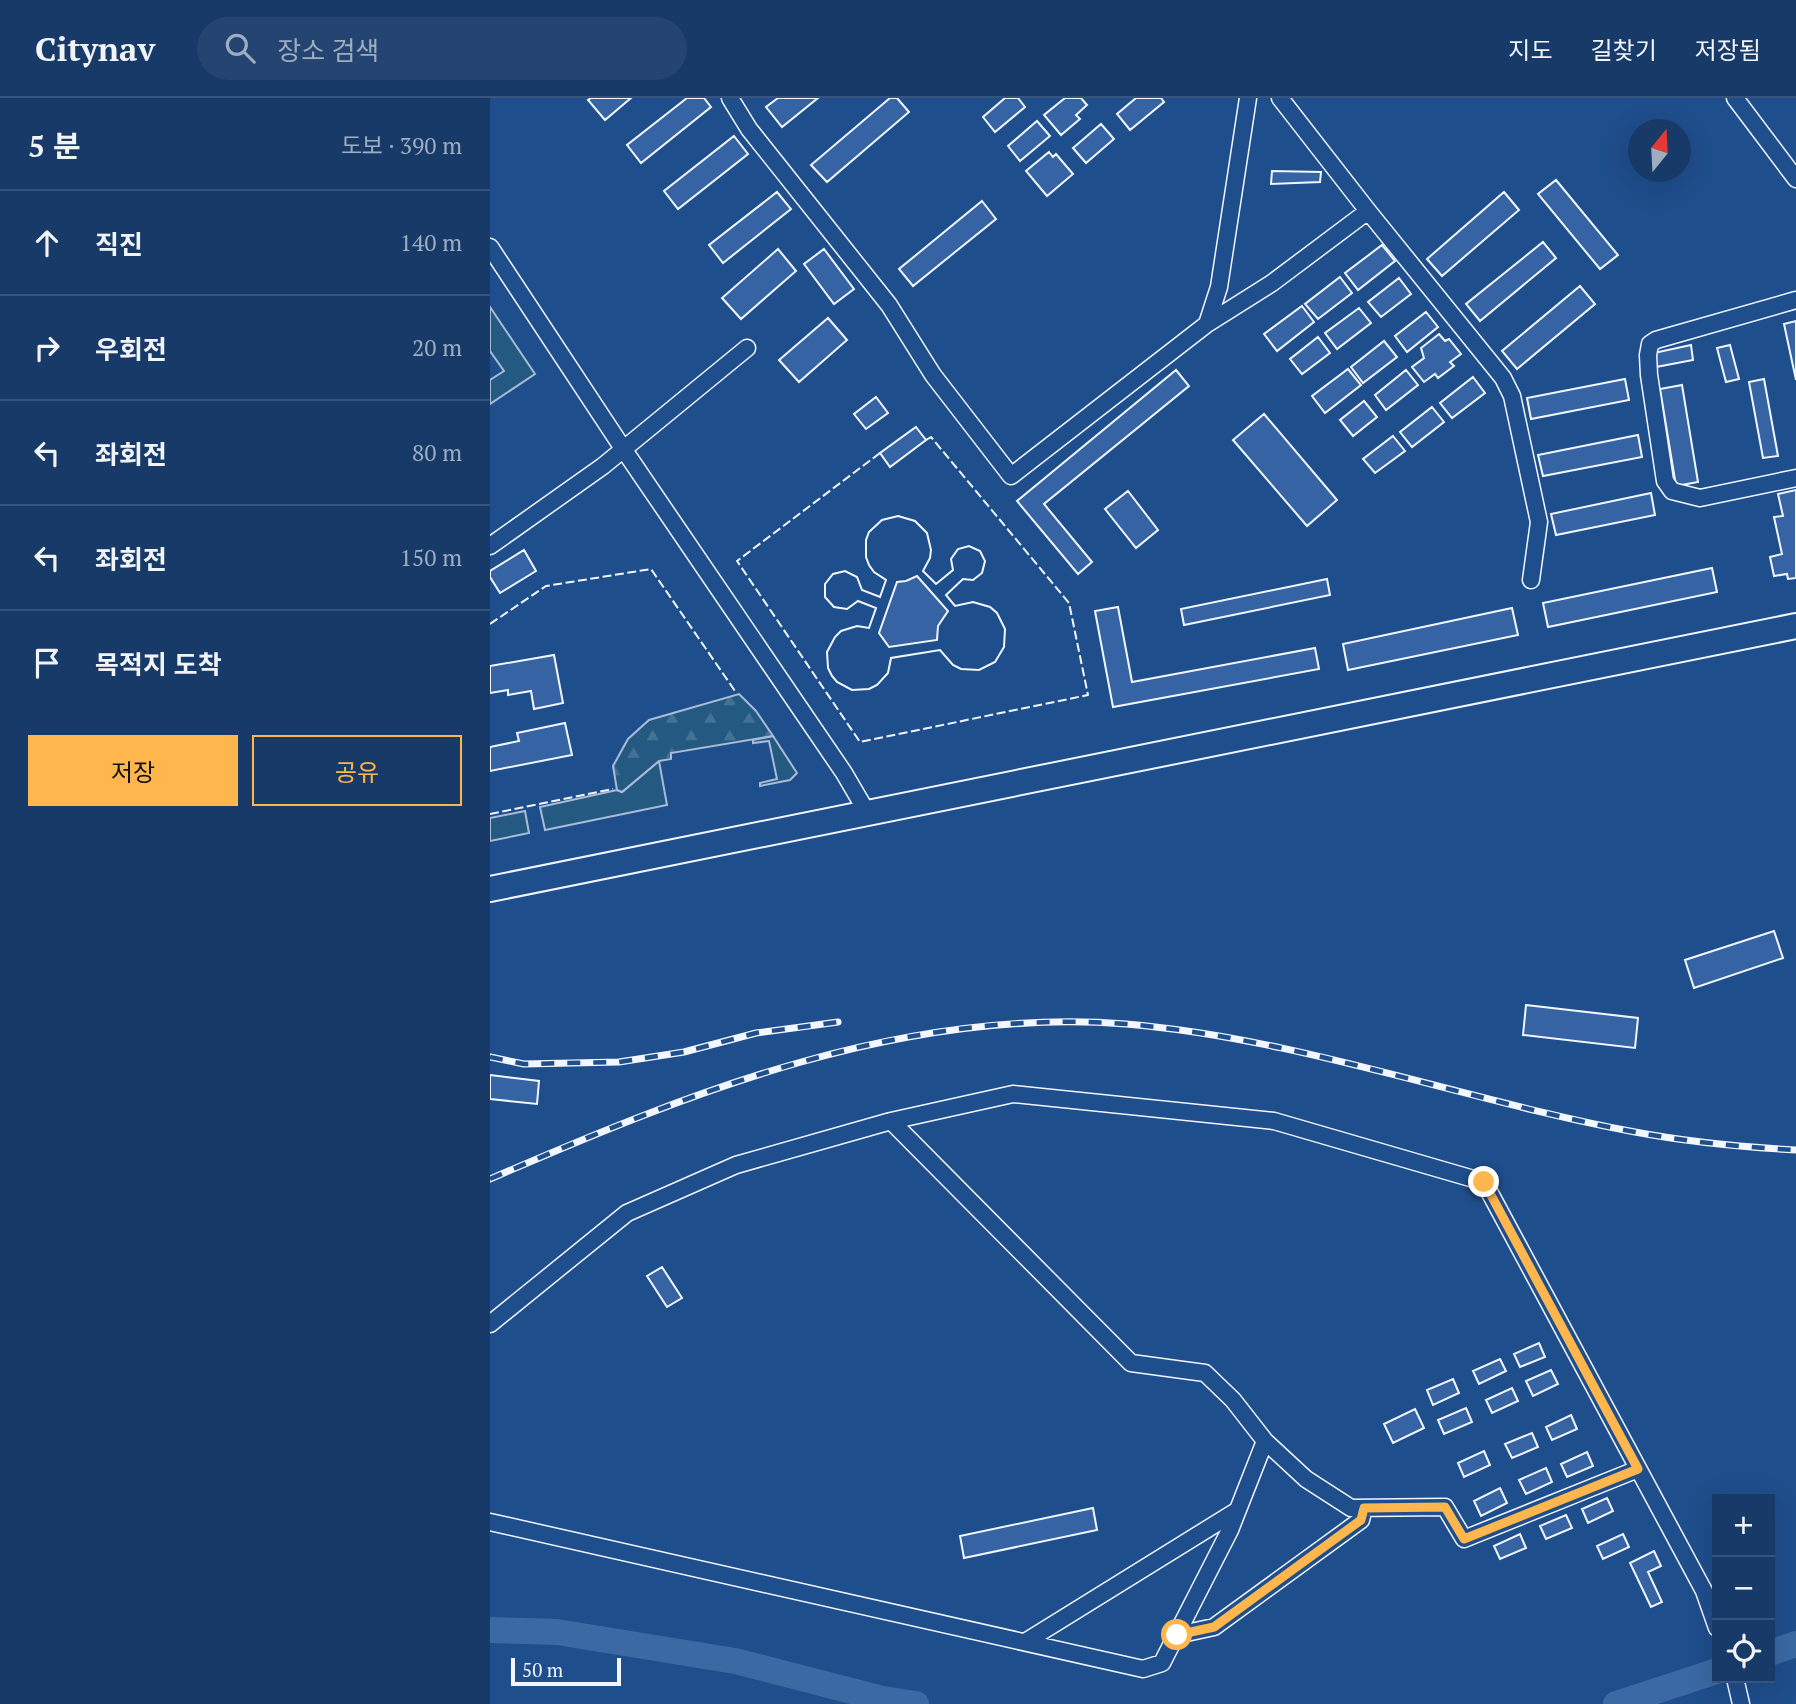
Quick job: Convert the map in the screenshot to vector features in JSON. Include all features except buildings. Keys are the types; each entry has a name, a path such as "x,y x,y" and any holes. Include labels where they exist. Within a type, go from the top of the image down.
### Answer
{"highway":[{"path":"490,889 1796,625"}],"street":[{"path":"730,98 749,130 889,305 933,375 1011,476 1207,324 1272,283 1367,211"},
{"path":"1207,324 1219,287 1248,98"},
{"path":"1280,98 1503,379 1512,396 1539,523 1531,580"},
{"path":"1735,98 1796,179"},
{"path":"490,247 624,450 844,773 867,814"},
{"path":"1796,300 1656,340 1650,344 1648,375 1665,481 1672,491 1700,498 1796,478"},
{"path":"490,546 624,450 747,348"},
{"path":"490,1324 627,1213 736,1165 891,1121 1013,1094 1274,1121 1484,1182 1703,1591 1714,1620"},
{"path":"891,1121 1132,1363 1205,1373 1233,1400 1265,1441 1306,1479 1351,1508 1445,1507 1464,1539 1638,1469"},
{"path":"490,1522 1143,1669 1162,1663 1177,1635 1238,1510 1265,1441"},
{"path":"1177,1635 1214,1627 1361,1520 1364,1508"},
{"path":"1025,1642 1238,1510"},
{"path":"1736,1683 1741,1704"}],"green space":[{"path":"490,307 535,374 490,404 490,380 504,371 490,351"},
{"path":"739,694 756,711 773,736 671,753 671,759 659,761 622,792 617,790 613,766 628,739 649,720"},
{"path":"773,736 797,773 790,780 760,786 760,783 777,779 769,741 753,743 753,740"},
{"path":"659,761 667,805 545,830 540,807 617,790 622,792"},
{"path":"525,811 529,833 490,841 490,818"}],"waterway":[{"path":"490,1630 557,1632 735,1661 883,1699 916,1704"},
{"path":"1775,1651 1796,1644"},
{"path":"1616,1704 1712,1673"}],"railway":[{"path":"490,1057 524,1064 619,1062 684,1052 756,1033 838,1022"},
{"path":"490,1179 643,1116 799,1062 879,1043 960,1029 1043,1022 1126,1024 1190,1031 1318,1056 1509,1104 1635,1132 1715,1144 1796,1150"}],"fence":[{"path":"880,453 737,561 860,742 1088,695 1069,603 931,437 926,440"},
{"path":"490,624 546,586 651,569 735,691"},
{"path":"490,814 613,789"}],"route":[{"path":"1177,1635 1214,1627 1361,1520 1364,1508 1445,1507 1464,1539 1638,1469 1484,1182"}]}
